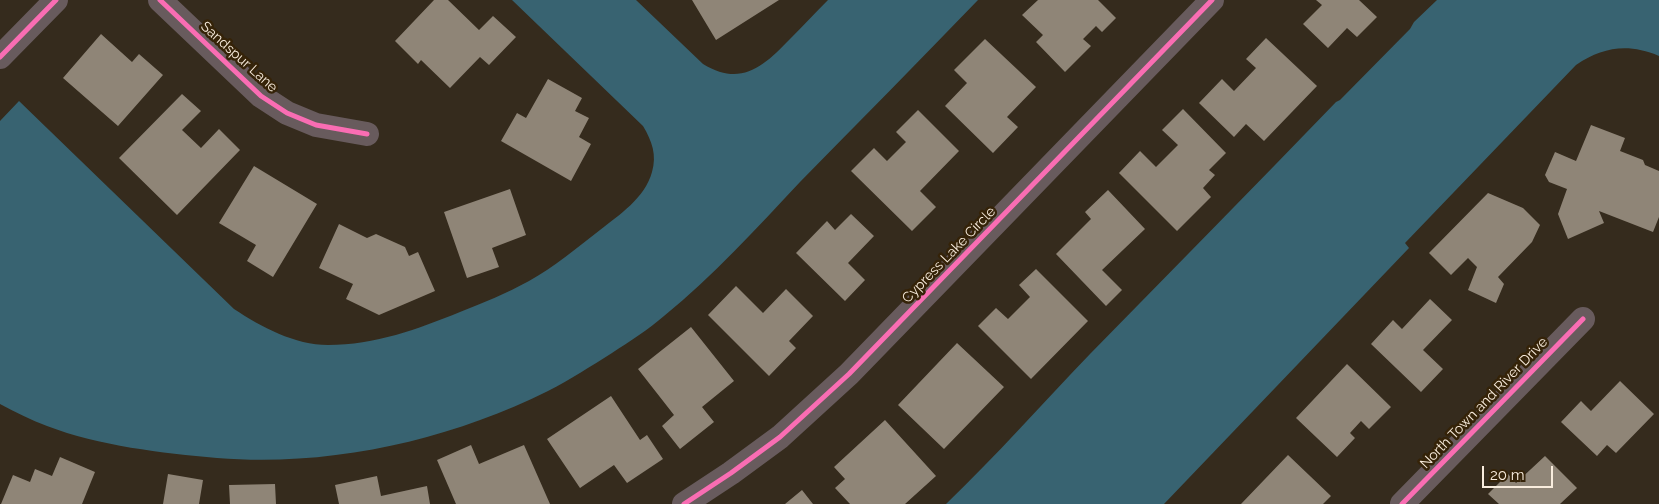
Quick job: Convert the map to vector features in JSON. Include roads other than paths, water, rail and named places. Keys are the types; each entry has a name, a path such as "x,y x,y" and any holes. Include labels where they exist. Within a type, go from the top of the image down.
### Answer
{"street":[{"path":"0,57 56,0"},
{"name":"Sandspur Lane","path":"160,0 261,96 287,113 316,125 367,134"},
{"name":"Cypress Lake Circle","path":"684,504 780,437 849,374 1212,0"},
{"name":"North Town and River Drive","path":"1402,504 1583,319"}],"water":[{"path":"512,0 636,0 703,64 717,71 740,74 751,71 770,58 828,0 978,0 734,251 682,301 645,331 588,368 548,391 509,409 429,437 387,447 345,454 260,460 175,454 109,444 47,426 0,404 0,121 19,101 234,309 279,334 303,342 328,345 379,339 412,330 495,298 538,276 615,218 637,198 649,181 654,160 653,148 649,137 643,126"},
{"path":"1437,0 1659,0 1659,56 1637,49 1616,49 1596,54 1576,65 1405,243 1409,248 1164,504 946,504 1001,449 1090,354"}]}
